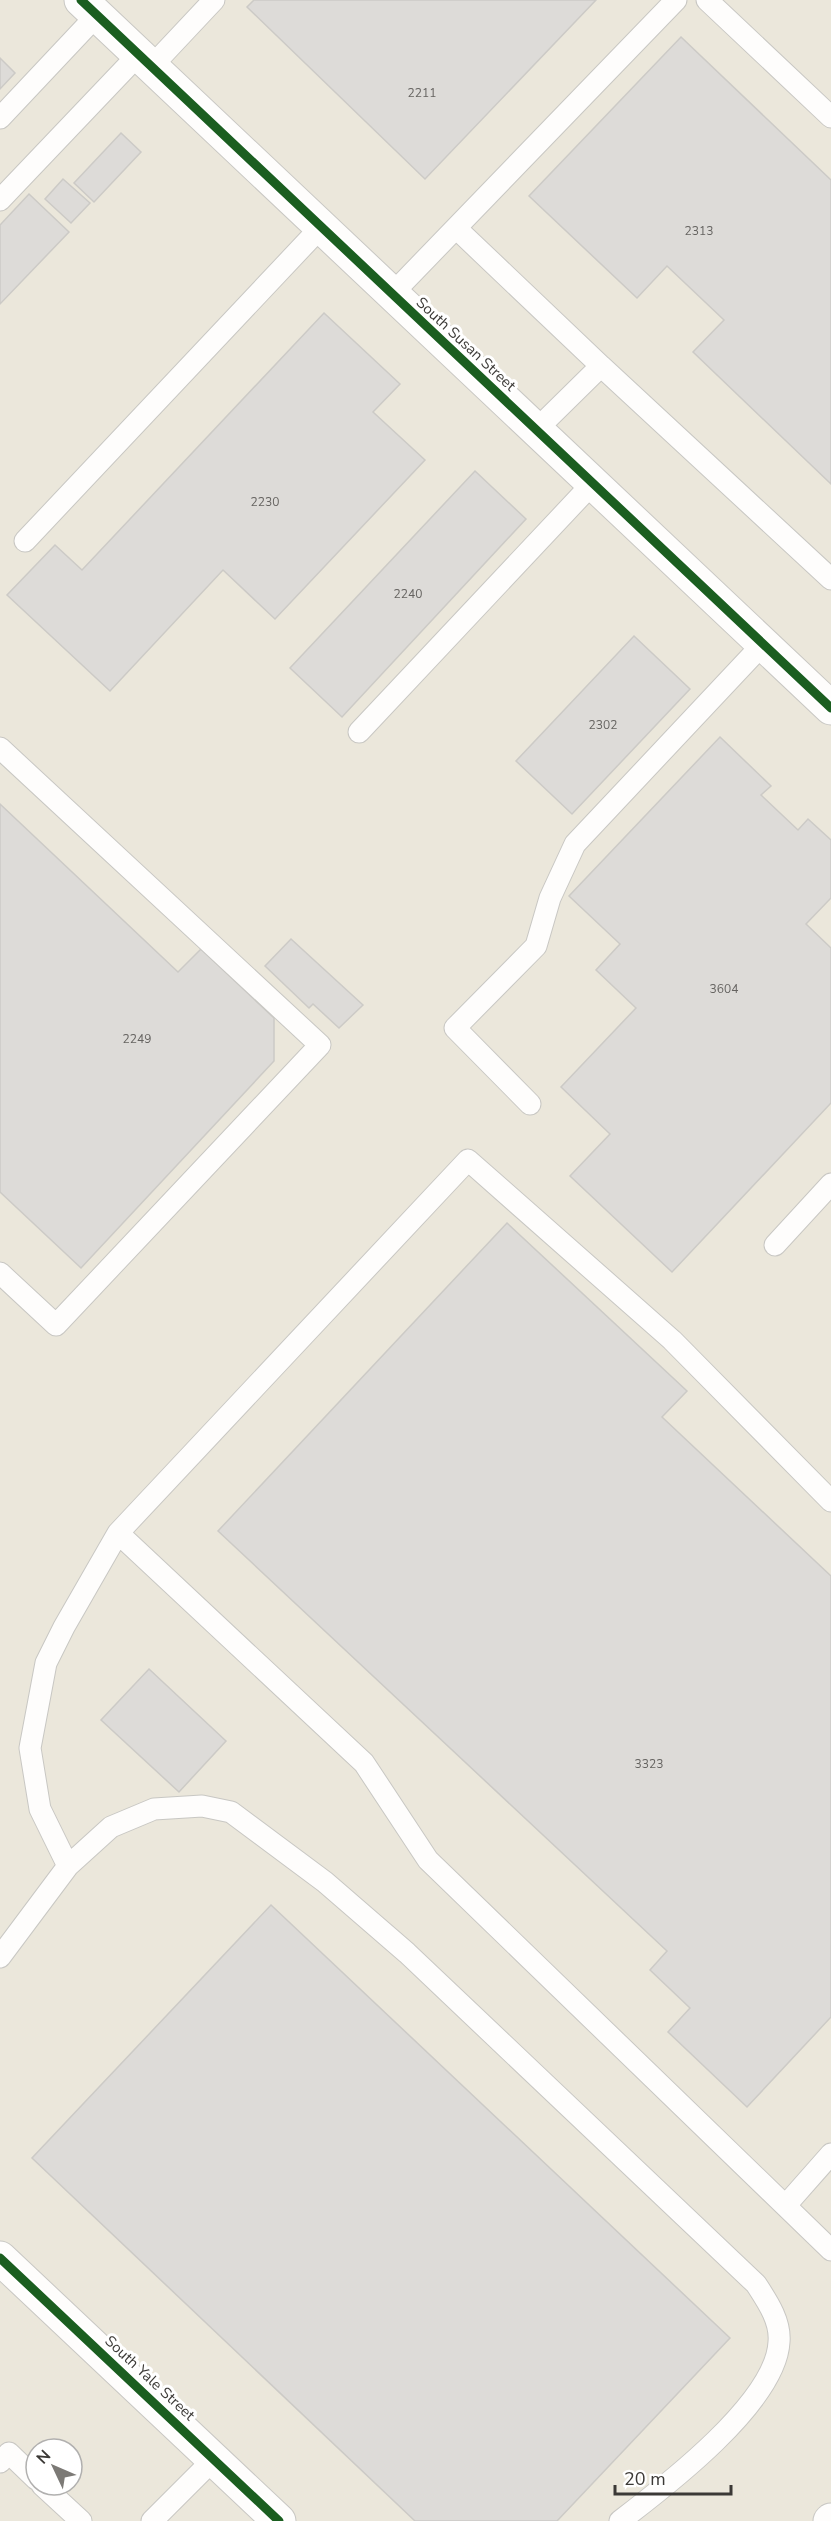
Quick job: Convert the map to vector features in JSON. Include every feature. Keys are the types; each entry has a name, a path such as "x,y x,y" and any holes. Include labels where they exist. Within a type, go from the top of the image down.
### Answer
{"street":[{"name":"South Susan Street","path":"89,8 831,708"},
{"name":"South Yale Street","path":"3,2266 279,2521"}],"lane":[{"path":"0,200 145,60 214,0"},
{"path":"392,294 676,0"},
{"path":"707,0 831,117"},
{"path":"0,118 89,8"},
{"path":"25,541 321,227"},
{"path":"457,228 601,366 831,579"},
{"path":"536,430 601,366"},
{"path":"359,732 593,483"},
{"path":"530,1104 455,1028 536,946 550,898 575,844 763,645"},
{"path":"0,748 320,1045 56,1325 0,1273"},
{"path":"68,1866 40,1809 30,1748 46,1663 64,1627 118,1533 468,1160 672,1340 831,1502"},
{"path":"775,1245 831,1184"},
{"path":"118,1533 364,1764 428,1860 831,2250"},
{"path":"0,1957 68,1866 111,1827 154,1809 202,1806 231,1812 325,1882 407,1953 756,2284 772,2309 780,2340 776,2361 766,2384 731,2424 669,2483 620,2521"},
{"path":"786,2205 831,2154"},
{"path":"0,2462 9,2453 24,2467"},
{"path":"152,2521 214,2459"},
{"path":"55,2497 81,2521"}],"shaded area":[{"path":"0,0 831,0 831,2521 0,2521"}],"building":[{"path":"254,0 596,0 425,179 247,7"},
{"path":"681,37 831,180 831,484 693,352 724,320 667,266 637,298 529,196"},
{"path":"0,58 15,73 0,89"},
{"path":"121,133 141,152 94,202 74,183"},
{"path":"63,179 90,203 71,223 45,199"},
{"path":"29,194 69,232 0,304 0,225"},
{"path":"324,313 400,384 373,412 425,460 275,619 223,570 110,691 7,595 55,545 82,570"},
{"path":"475,471 526,519 342,717 290,668"},
{"path":"634,636 690,689 572,814 516,761"},
{"path":"720,737 771,786 761,795 798,830 808,819 831,840 831,898 806,924 831,948 831,1103 672,1272 570,1176 610,1134 561,1087 636,1008 596,970 620,944 569,896"},
{"path":"0,804 178,972 201,949 274,1018 274,1061 81,1268 0,1192"},
{"path":"291,939 363,1005 339,1028 313,1004 309,1008 265,966"},
{"path":"507,1223 687,1391 662,1417 831,1576 831,2017 747,2107 668,2032 690,2008 650,1970 667,1951 218,1531"},
{"path":"149,1669 226,1741 179,1792 101,1720"},
{"path":"271,1905 730,2338 557,2521 415,2521 32,2158"}],"cycle path":[{"path":"81,0 831,708"},
{"path":"0,2258 279,2521"}]}
